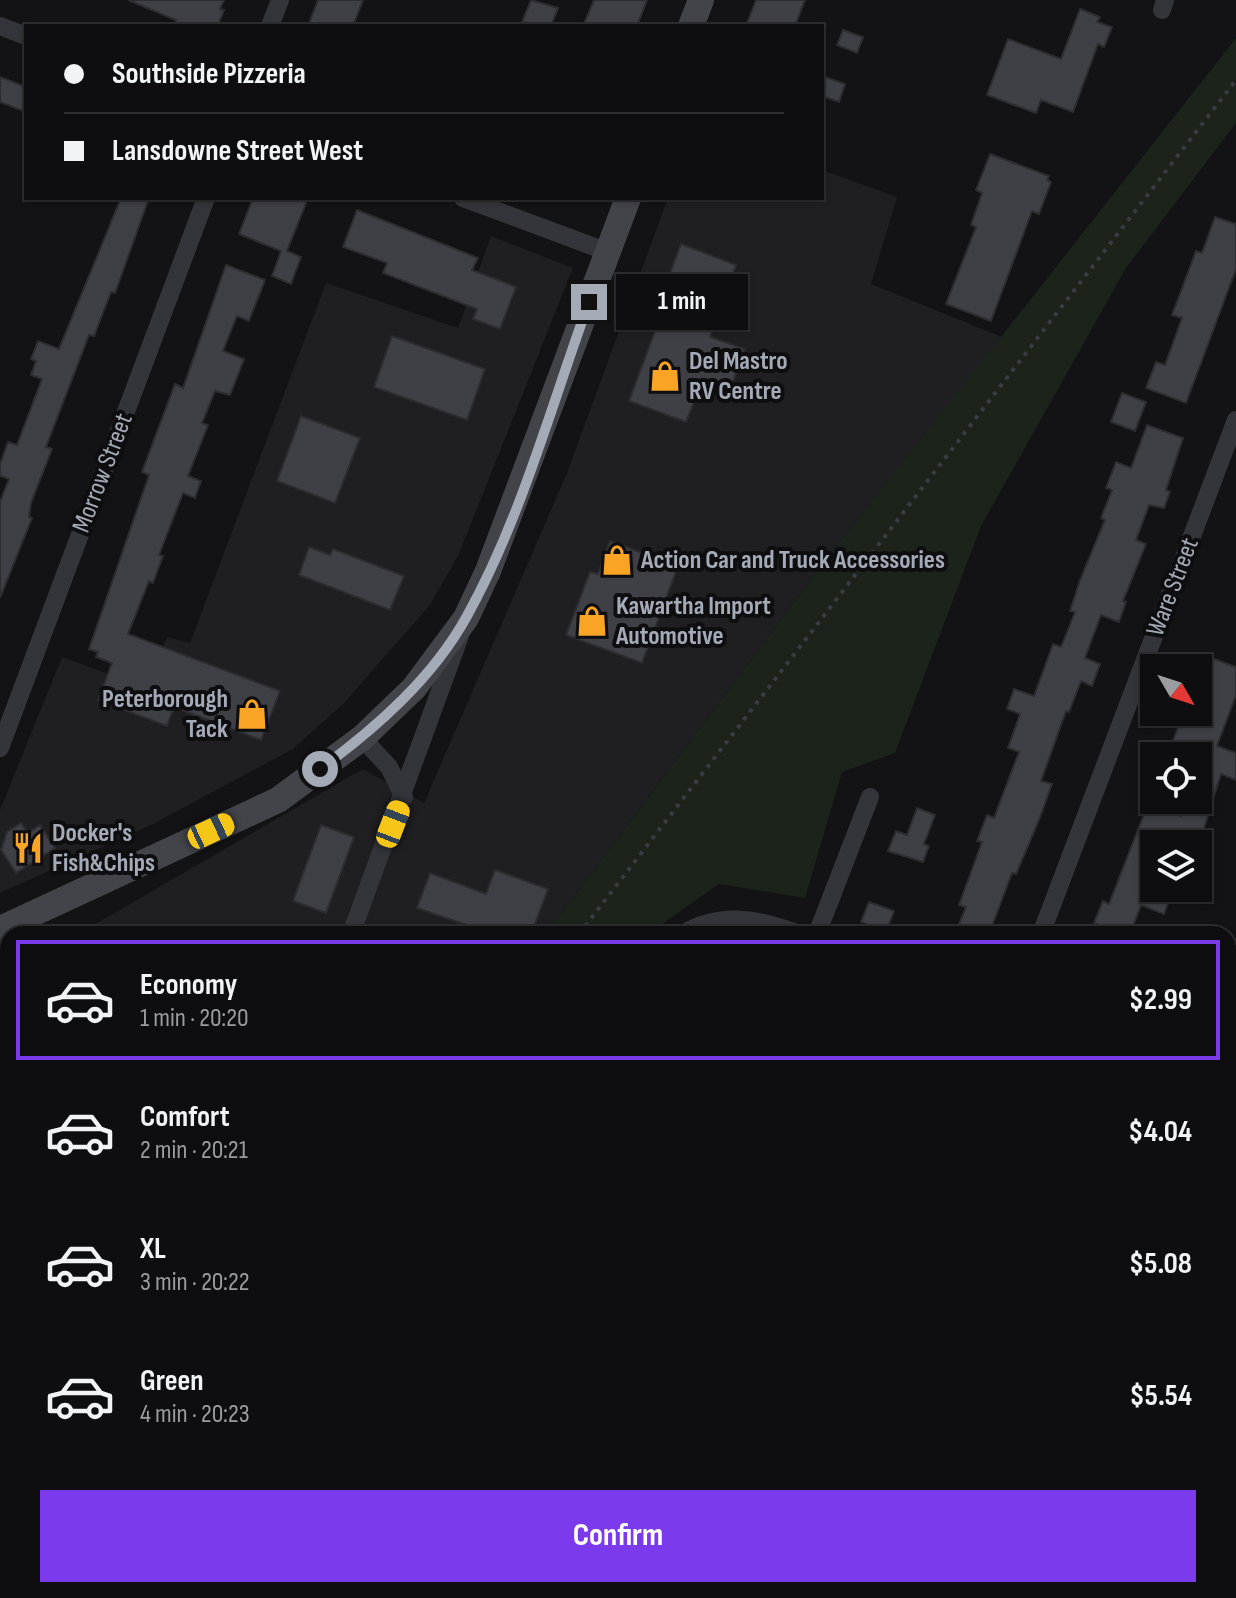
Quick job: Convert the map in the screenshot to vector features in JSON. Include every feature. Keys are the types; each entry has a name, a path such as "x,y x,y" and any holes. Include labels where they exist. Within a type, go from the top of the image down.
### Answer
{"main road":[{"path":"692,24 701,0"},
{"path":"6,926 278,800 362,738 414,688 466,618 511,518 627,200"}],"street":[{"path":"271,24 280,0"},
{"path":"0,26 24,35"},
{"name":"Morrow Street","path":"0,748 205,200"},
{"path":"468,200 608,252"},
{"name":"Ware Street","path":"1044,926 1236,420"},
{"path":"354,926 404,797 466,618"},
{"path":"362,738 389,767 404,797"},
{"path":"820,926 870,797"},
{"path":"702,926 716,920 741,919 778,926"}],"path":[{"path":"585,926 1236,80"}],"shaded area":[{"path":"1236,38 1236,123 1126,268 981,526 895,753 842,772 805,898 719,884 659,926 552,926 821,566"},
{"path":"824,171 897,197 871,284 1002,337 821,566 552,926 92,926 363,769 424,803 567,473 667,200 824,200"},
{"path":"491,236 573,268 458,556 430,605 344,703 293,749 151,825 0,893 0,810 62,657 147,688 167,637 190,643 326,283 458,328"}],"building":[{"path":"128,0 224,0 219,24 175,24 176,20"},
{"path":"318,0 363,0 354,24 309,24"},
{"path":"531,0 558,8 552,24 522,22"},
{"path":"594,0 647,0 638,24 584,24"},
{"path":"756,0 805,0 796,24 747,24"},
{"path":"1080,9 1100,17 1097,22 1112,27 1104,47 1098,44 1073,112 1041,100 1036,113 987,95 1008,39 1061,59"},
{"path":"843,30 863,37 857,53 837,45"},
{"path":"0,77 24,86 24,111 0,102"},
{"path":"824,77 845,84 839,102 824,97"},
{"path":"990,154 1049,176 1047,180 1051,182 1039,214 1032,211 991,321 946,304 976,227 971,225 982,193 976,190"},
{"path":"120,200 148,200 115,293 111,292 94,336 89,335 46,447 52,449 31,503 29,517 32,518 0,598 0,502 9,479 0,476 0,464 8,442 17,445 42,379 31,375 36,361 31,359 38,341 59,349"},
{"path":"252,200 307,200 287,251 301,257 291,284 272,276 281,251 239,234"},
{"path":"357,210 478,258 472,270 516,287 500,329 473,319 477,309 383,273 387,263 343,247"},
{"path":"1215,217 1236,224 1236,269 1186,403 1146,388 1156,362 1165,365 1182,318 1172,315 1196,251 1202,253"},
{"path":"681,244 736,265 710,337 745,349 729,392 702,382 686,422 629,401 667,299 661,297"},
{"path":"226,265 265,280 249,321 237,316 223,351 244,359 230,395 215,391 202,423 208,425 188,476 201,481 195,498 183,493 159,555 163,556 153,583 149,581 128,634 280,691 261,740 174,707 167,726 98,700 112,663 96,657 98,652 89,649 149,475 142,472 175,384 183,388"},
{"path":"392,336 485,369 467,420 374,387"},
{"path":"1122,393 1146,402 1135,431 1111,422"},
{"path":"301,416 360,438 335,503 277,481"},
{"path":"1147,425 1183,438 1166,490 1170,492 1164,508 1149,505 1136,540 1146,544 1123,601 1126,602 1119,622 1101,615 1085,658 1100,664 1092,686 1081,681 1069,712 1066,711 1041,781 1052,784 1016,874 1012,873 992,926 958,926 966,907 959,905 982,842 977,841 987,815 994,818 1019,752 1008,748 1020,714 1007,709 1014,689 1034,696 1053,644 1061,647 1075,612 1070,611 1080,580 1105,520 1101,518 1112,490 1106,488 1116,462 1131,468"},
{"path":"610,541 678,566 642,663 566,635 590,572 598,574"},
{"path":"309,547 330,555 333,549 404,576 390,610 299,575"},
{"path":"1212,658 1236,667 1236,695 1217,746 1236,753 1236,780 1221,774 1212,803 1212,742 1172,742 1179,726 1212,726"},
{"path":"917,808 935,815 924,844 929,846 923,862 888,851 896,831 907,835"},
{"path":"1144,814 1208,814 1203,830 1140,830 1140,902 1169,902 1164,914 1141,905 1133,926 1101,926 1094,923 1103,901 1109,904"},
{"path":"21,823 28,833 40,825 55,848 16,873 1,850 7,832"},
{"path":"321,825 354,837 326,913 293,901"},
{"path":"495,870 548,889 534,926 470,926 417,908 430,873 486,894"},
{"path":"869,902 894,911 888,926 871,926 861,922"}],"place":[{"name":"Del Mastro RV Centre","path":"665,376"},
{"name":"Action Car and Truck Accessories","path":"617,560"},
{"name":"Kawartha Import Automotive","path":"592,621"},
{"name":"Peterborough Tack","path":"252,714"},
{"name":"Docker's Fish&Chips","path":"28,848"}],"route":[{"path":"320,769 362,738 414,688 466,618 511,518 589,302"}]}
